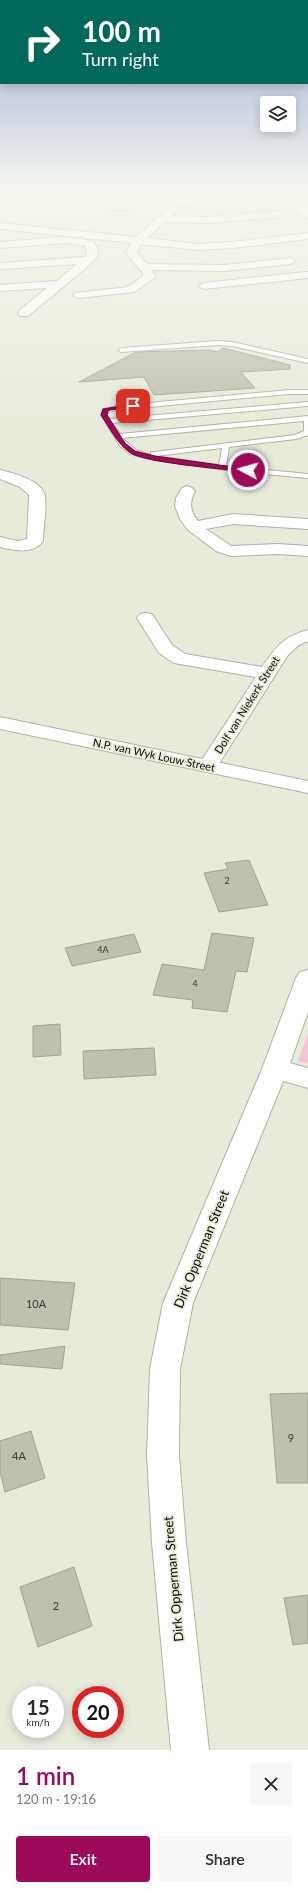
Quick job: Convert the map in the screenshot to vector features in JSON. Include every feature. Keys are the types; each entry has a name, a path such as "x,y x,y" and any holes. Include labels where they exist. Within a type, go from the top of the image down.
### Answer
{"street":[{"path":"24,313 76,271"},
{"path":"79,295 123,291 136,287 149,276 147,271"},
{"path":"226,271 236,282"},
{"path":"204,286 305,275"},
{"path":"0,288 60,284"},
{"path":"0,474 23,483 35,491 37,495 35,541 28,546 0,542"},
{"path":"187,491 184,496 184,511 194,527 217,545 230,551 267,548 308,552"},
{"path":"194,527 233,519 308,524"},
{"path":"146,618 165,649 180,659 267,673"},
{"name":"Dolf van Niekerk Street","path":"208,766 281,652 293,641 308,634"},
{"name":"N.P. van Wyk Louw Street","path":"0,723 308,787"},
{"name":"Dirk Opperman Street","path":"190,1750 169,1543 164,1464 165,1369 178,1303 274,1069 308,978"},
{"path":"274,1069 308,1078"}],"lane":[{"path":"121,350 218,343 232,344 308,360"},
{"path":"308,392 117,408 105,410 104,415 123,444 132,452 222,467 308,476"},
{"path":"108,421 308,404"},
{"path":"118,436 308,418 308,432 304,435 296,437 144,455"},
{"path":"222,467 226,446"}],"shaded area":[{"path":"308,1034 308,1064 298,1061"}],"building":[{"path":"223,348 290,365 290,369 241,372 255,388 154,395 144,377 79,382 136,352 209,350 218,352"},
{"path":"249,860 268,905 219,912 204,873 228,869 225,863"},
{"path":"212,933 254,938 247,972 236,971 227,1012 192,1008 193,1000 153,995 162,964 204,970"},
{"path":"134,934 141,952 72,966 65,948"},
{"path":"60,1024 61,1055 33,1057 33,1026"},
{"path":"154,1048 156,1075 84,1079 83,1051"},
{"path":"0,1278 75,1283 68,1330 0,1325"},
{"path":"65,1346 62,1369 0,1364 0,1355"},
{"path":"308,1393 308,1483 277,1483 270,1394"},
{"path":"31,1431 45,1478 5,1492 0,1472 0,1441"},
{"path":"74,1567 92,1626 38,1647 20,1587"},
{"path":"308,1595 308,1643 293,1645 284,1598"}],"route":[{"path":"133,406 105,410 104,415 123,444 132,452 154,458 248,470"}]}
